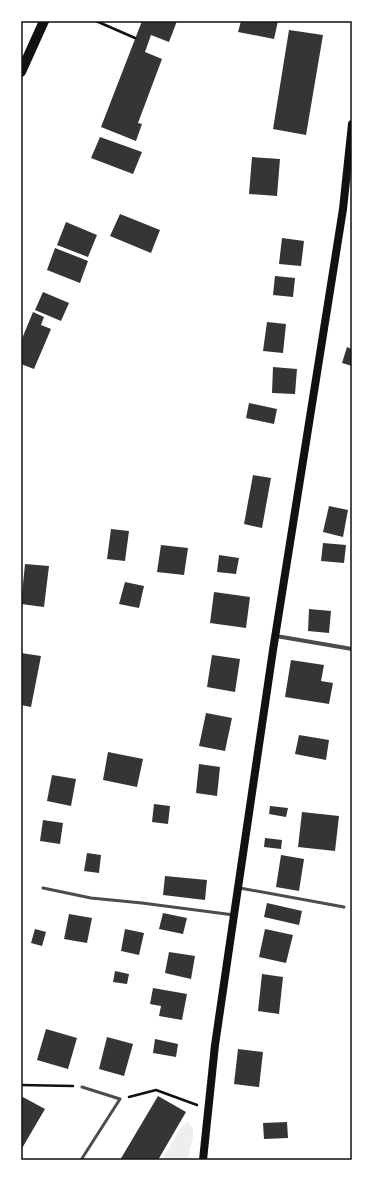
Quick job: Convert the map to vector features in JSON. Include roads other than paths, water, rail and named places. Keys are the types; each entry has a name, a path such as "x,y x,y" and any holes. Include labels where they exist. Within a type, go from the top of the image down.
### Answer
{"main road":[{"path":"21,72 44,21"},
{"path":"203,1160 215,1046 276,636 343,209 352,124"}],"street":[{"path":"276,636 352,649"}],"lane":[{"path":"43,888 91,898 234,915"},
{"path":"238,888 344,907"},
{"path":"81,1160 120,1099 82,1086"}]}
